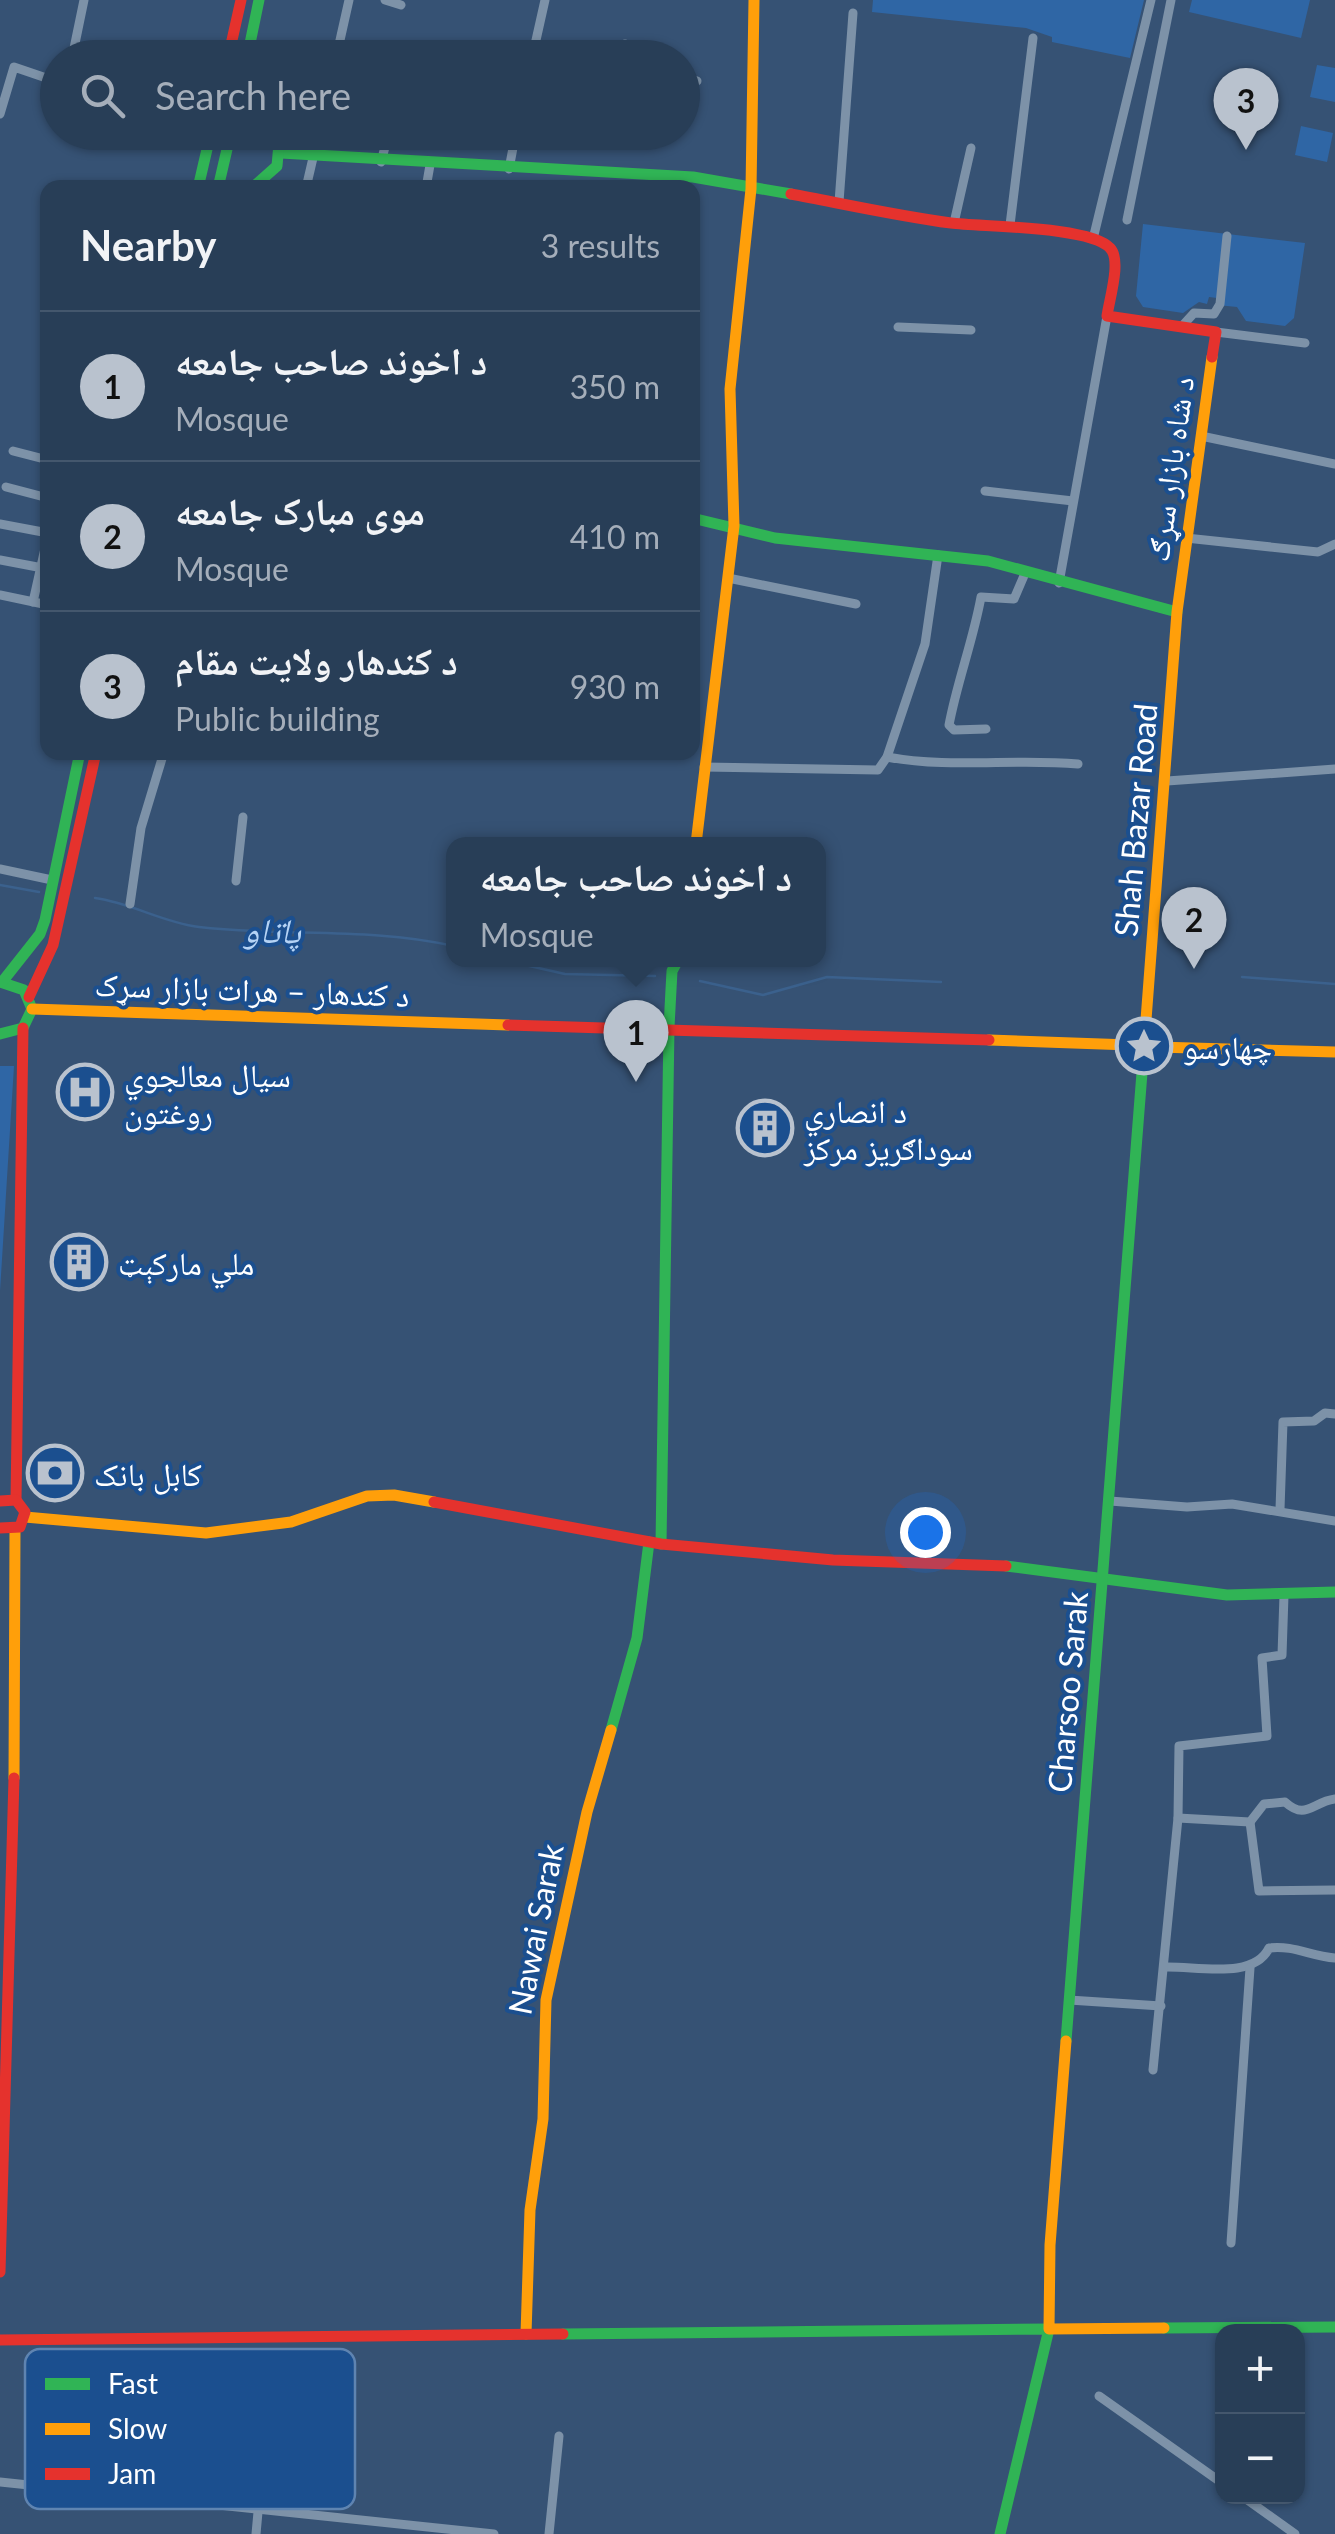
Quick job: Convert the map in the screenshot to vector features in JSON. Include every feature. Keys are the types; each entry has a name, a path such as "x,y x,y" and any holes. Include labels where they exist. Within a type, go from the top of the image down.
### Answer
{"main road":[{"path":"232,40 241,0"},
{"path":"251,40 259,0"},
{"path":"697,837 734,526 730,389 751,189 754,0"},
{"path":"200,180 207,150"},
{"path":"220,180 227,150"},
{"path":"264,180 281,150"},
{"path":"281,153 430,165 693,177 954,223 1010,225 1094,240 1110,247 1115,257 1107,316 1216,332"},
{"name":"د شاه بازار سړګ","path":"1177,612 1216,332"},
{"path":"700,520 774,538 938,555 1026,571 1177,612"},
{"name":"Shah Bazar Road","path":"1145,1033 1177,612"},
{"path":"30,1003 18,985 1,982 40,934 78,760"},
{"path":"16,1500 23,1028 53,945 94,760"},
{"name":"Nawai Sarak","path":"526,2334 530,2210 543,2120 546,2000 586,1812 638,1638 655,1543 669,1027 674,967"},
{"name":"د کندهار – هرات بازار سړک","path":"30,1003 591,1029 669,1027 1130,1045"},
{"path":"0,1034 23,1028"},
{"path":"1145,1033 1155,1039 1157,1047 1153,1056 1143,1060 1134,1055 1130,1045 1134,1037 1145,1033"},
{"path":"1157,1047 1335,1052"},
{"name":"Charsoo Sarak","path":"1000,2534 1048,2329 1069,2000 1143,1060"},
{"path":"25,1518 206,1533 290,1522 367,1496 394,1495 655,1543 833,1560 978,1562 1227,1595 1335,1592"},
{"path":"0,1501 16,1500 24,1507 25,1518 15,1530 14,1776 0,2272"},
{"path":"0,1528 15,1530"},
{"path":"0,2340 1335,2328"}],"street":[{"path":"76,40 84,0"},
{"path":"340,40 349,0"},
{"path":"385,0 401,5"},
{"path":"536,40 545,0"},
{"path":"1094,240 1150,0"},
{"path":"1127,220 1171,0"},
{"path":"839,202 853,12"},
{"path":"1010,225 1034,38"},
{"path":"0,114 14,67 40,76"},
{"path":"954,223 971,148"},
{"path":"308,180 315,150"},
{"path":"381,162 384,150"},
{"path":"509,168 512,150"},
{"path":"427,180 430,165"},
{"path":"1184,324 1194,313 1214,314 1220,304 1228,236"},
{"path":"1059,582 1107,316"},
{"path":"898,326 971,330"},
{"path":"1216,332 1305,343"},
{"path":"1202,436 1335,464"},
{"path":"13,451 40,458"},
{"path":"6,488 40,496"},
{"path":"986,491 1073,500"},
{"path":"0,524 40,532"},
{"path":"1186,538 1318,552 1335,544"},
{"path":"704,767 878,770 887,756 925,644 938,555"},
{"path":"0,560 40,567"},
{"path":"986,729 954,730 949,725 969,658 980,597 1014,599 1026,571"},
{"path":"728,578 856,604"},
{"path":"33,602 40,580"},
{"path":"0,596 40,603"},
{"path":"887,756 944,766 1010,760 1078,764"},
{"path":"130,904 142,828 162,760"},
{"path":"1167,781 1335,769"},
{"path":"236,881 243,816"},
{"path":"0,869 52,880"},
{"path":"1280,1509 1283,1422 1314,1421 1325,1414 1335,1414"},
{"path":"1110,1502 1280,1509 1335,1521"},
{"path":"1153,2070 1178,1818 1181,1744 1211,1746 1268,1736 1262,1658 1282,1655 1284,1595"},
{"path":"0,1776 14,1776"},
{"path":"1335,1799 1305,1812 1296,1812 1284,1802 1264,1804 1250,1822 1259,1890 1335,1890"},
{"path":"1178,1818 1250,1822"},
{"path":"1165,1967 1250,1968 1263,1961 1269,1948 1293,1945 1310,1956 1335,1958"},
{"path":"1231,2242 1250,1968"},
{"path":"1069,2000 1161,2006"},
{"path":"1099,2396 1215,2478"},
{"path":"548,2534 559,2436"},
{"path":"0,2482 25,2485"},
{"path":"1253,2504 1295,2534"},
{"path":"256,2534 258,2509 494,2534"}],"shaded area":[{"path":"873,0 1144,0 1130,58 1052,42 1052,37 1026,28 872,12"},
{"path":"1192,0 1310,0 1301,38 1189,12"},
{"path":"1317,65 1335,68 1335,102 1310,97"},
{"path":"1301,126 1333,133 1327,162 1295,155"},
{"path":"1143,224 1305,243 1294,318 1285,326 1246,321 1237,307 1217,305 1217,298 1209,297 1207,304 1199,302 1183,313 1143,307 1136,296"},
{"path":"0,1066 14,1066 0,1291"}],"waterway":[{"name":"پاتاو","path":"0,885 39,892"},
{"name":"پاتاو","path":"95,898 199,927 390,936 446,944"},
{"name":"پاتاو","path":"534,967 565,974 655,976"},
{"path":"700,981 763,995 827,977 941,982"},
{"path":"1242,977 1335,984"}],"traffic: fast":[{"path":"251,40 259,0"},
{"path":"200,180 207,150"},
{"path":"220,180 227,150"},
{"path":"261,180 277,166 278,150"},
{"path":"281,153 693,177 791,194"},
{"path":"700,520 775,538 988,561 1177,612"},
{"path":"2,982 40,934 45,920 78,760"},
{"path":"661,1544 669,1027 674,967"},
{"path":"0,982 24,990 32,1009 23,1028 0,1034"},
{"path":"1066,2041 1143,1060"},
{"path":"611,1730 637,1638 649,1542"},
{"path":"1006,1566 1227,1595 1335,1592"},
{"path":"1164,2328 1335,2327"},
{"path":"563,2334 1049,2329 1000,2534"}],"traffic: slow":[{"path":"697,837 734,526 730,389 751,189 754,0"},
{"path":"1145,1033 1177,612 1212,357"},
{"path":"32,1009 508,1025"},
{"path":"1144,1033 1153,1037 1157,1046 1153,1055 1144,1059 1135,1055 1131,1046 1135,1037 1144,1033"},
{"path":"989,1040 1130,1045"},
{"path":"1157,1047 1335,1052"},
{"path":"25,1517 206,1533 291,1522 367,1496 394,1495 434,1502"},
{"path":"14,1778 15,1530"},
{"path":"526,2334 530,2210 543,2119 546,2000 587,1812 611,1730"},
{"path":"1066,2041 1050,2245 1049,2329 1164,2328"}],"traffic: jam":[{"path":"232,40 241,0"},
{"path":"791,194 931,220 1059,231 1099,241 1110,248 1115,261 1107,316 1216,332 1212,357"},
{"path":"29,997 53,945 94,760"},
{"path":"508,1025 989,1040"},
{"path":"16,1500 23,1028"},
{"path":"0,1501 16,1500 25,1512 20,1527 0,1528"},
{"path":"434,1502 661,1544 833,1560 1006,1566"},
{"path":"0,2272 14,1778"},
{"path":"0,2340 563,2334"}],"place":[{"name":"د کندهار ولايت مقام","path":"1246,150"},
{"name":"موی مبارک جامعه","path":"1194,969"},
{"name":"چهارسو","path":"1144,1046"},
{"name":"د اخوند صاحب جامعه","path":"636,1082"},
{"name":"سيال معالجوي روغتون","path":"85,1092"},
{"name":"د انصاري سوداګریز مرکز","path":"765,1128"},
{"name":"ملي مارکېټ","path":"79,1262"},
{"name":"کابل بانک","path":"55,1473"}]}
